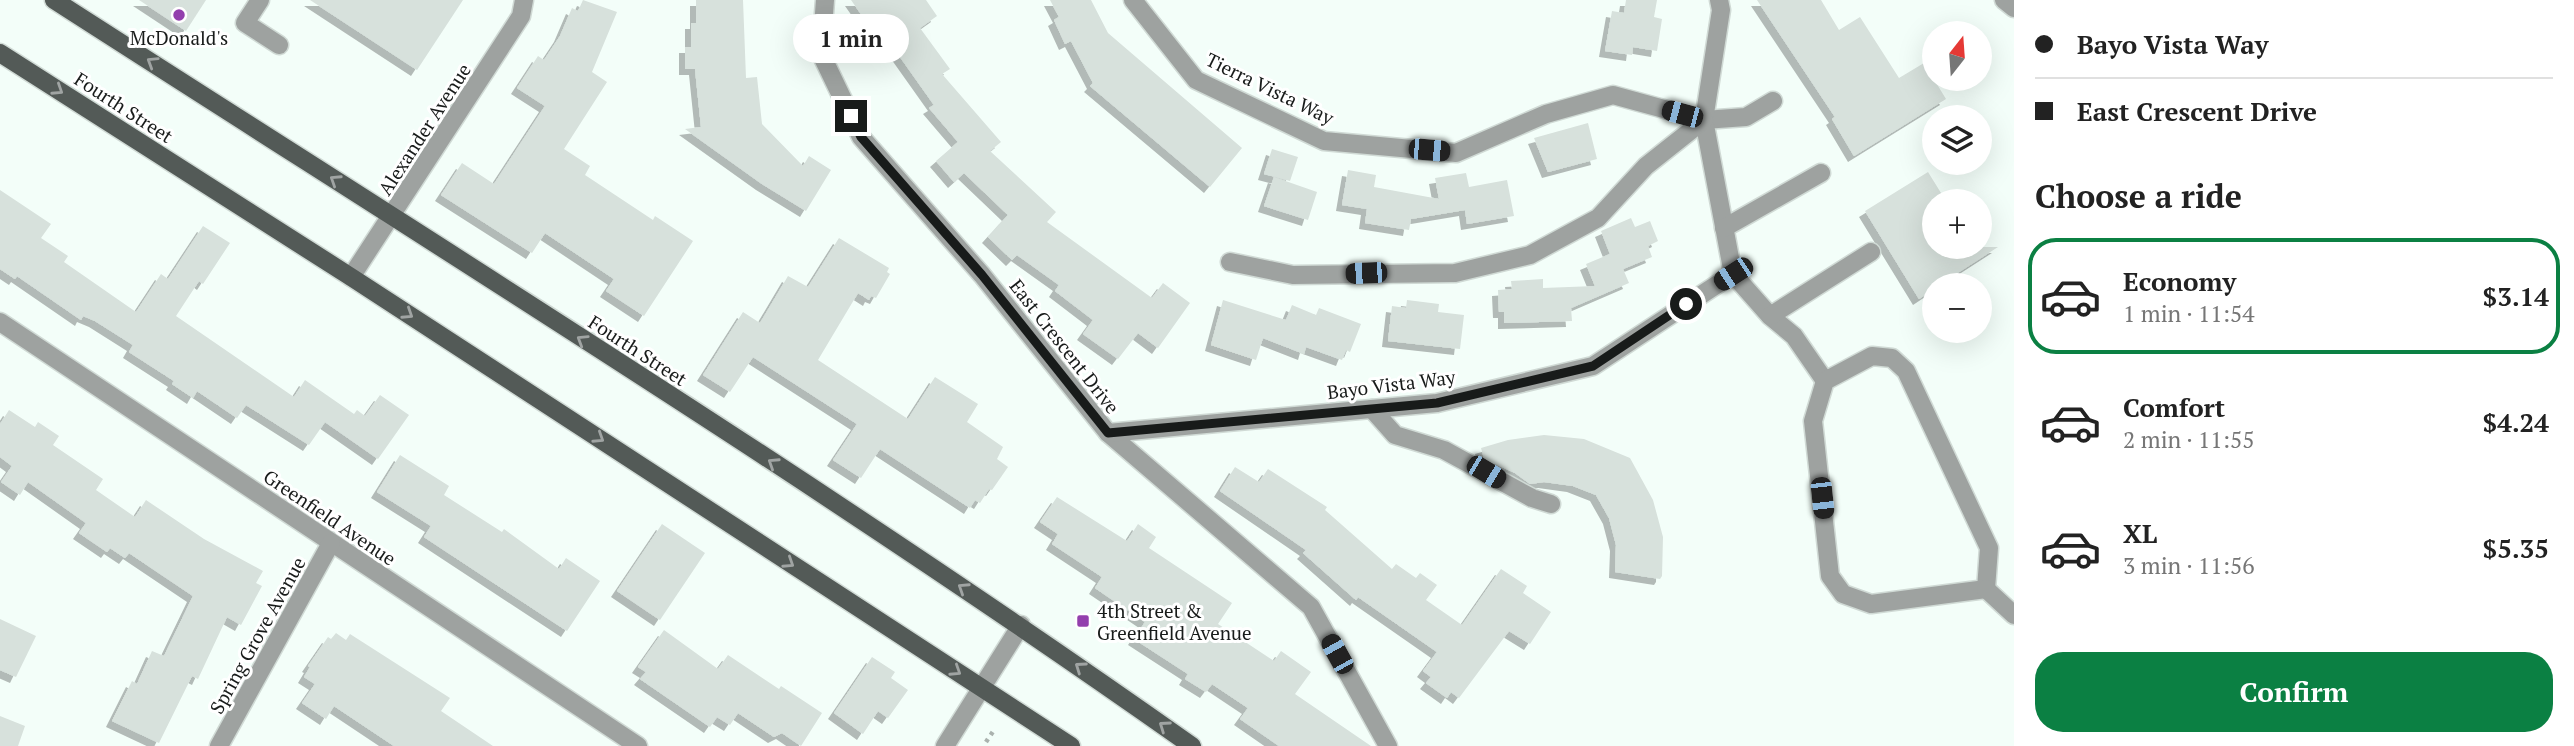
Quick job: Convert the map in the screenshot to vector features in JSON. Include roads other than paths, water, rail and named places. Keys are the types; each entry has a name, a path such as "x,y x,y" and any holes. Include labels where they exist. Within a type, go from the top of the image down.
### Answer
{"main road":[{"name":"Fourth Street","path":"54,0 1021,625 1192,746"},
{"name":"Fourth Street","path":"0,53 351,277 1072,746"}],"street":[{"path":"260,0 246,23 279,45"},
{"name":"Alexander Avenue","path":"351,277 522,16 524,0"},
{"name":"East Crescent Drive","path":"825,0 821,54 861,137 982,275 1108,433 1311,607 1388,746"},
{"name":"Tierra Vista Way","path":"1133,0 1196,80 1324,141 1456,153 1546,114 1613,95 1704,120"},
{"path":"1719,0 1721,10 1704,120 1733,274 1770,316 1794,336 1825,381"},
{"path":"2004,0 2014,8"},
{"path":"1230,262 1293,275 1455,273 1530,255 1598,218 1646,166 1704,120 1746,117 1773,102"},
{"path":"1724,228 1821,173"},
{"path":"1770,316 1871,252"},
{"name":"Bayo Vista Way","path":"1108,433 1437,403 1593,366 1733,274"},
{"name":"Greenfield Avenue","path":"0,322 638,746"},
{"path":"1872,356 1892,358 1906,371 1989,548 1986,589 1871,604 1843,594 1830,576 1813,421 1825,381 1872,356"},
{"path":"1373,409 1395,435 1444,450 1532,498 1551,504"},
{"name":"Spring Grove Avenue","path":"219,746 331,543"},
{"path":"1986,589 2014,615"},
{"path":"949,745 1021,625"}],"place":[{"name":"McDonald's","path":"179,15"},
{"name":"4th Street & Greenfield Avenue","path":"1083,621"}]}
